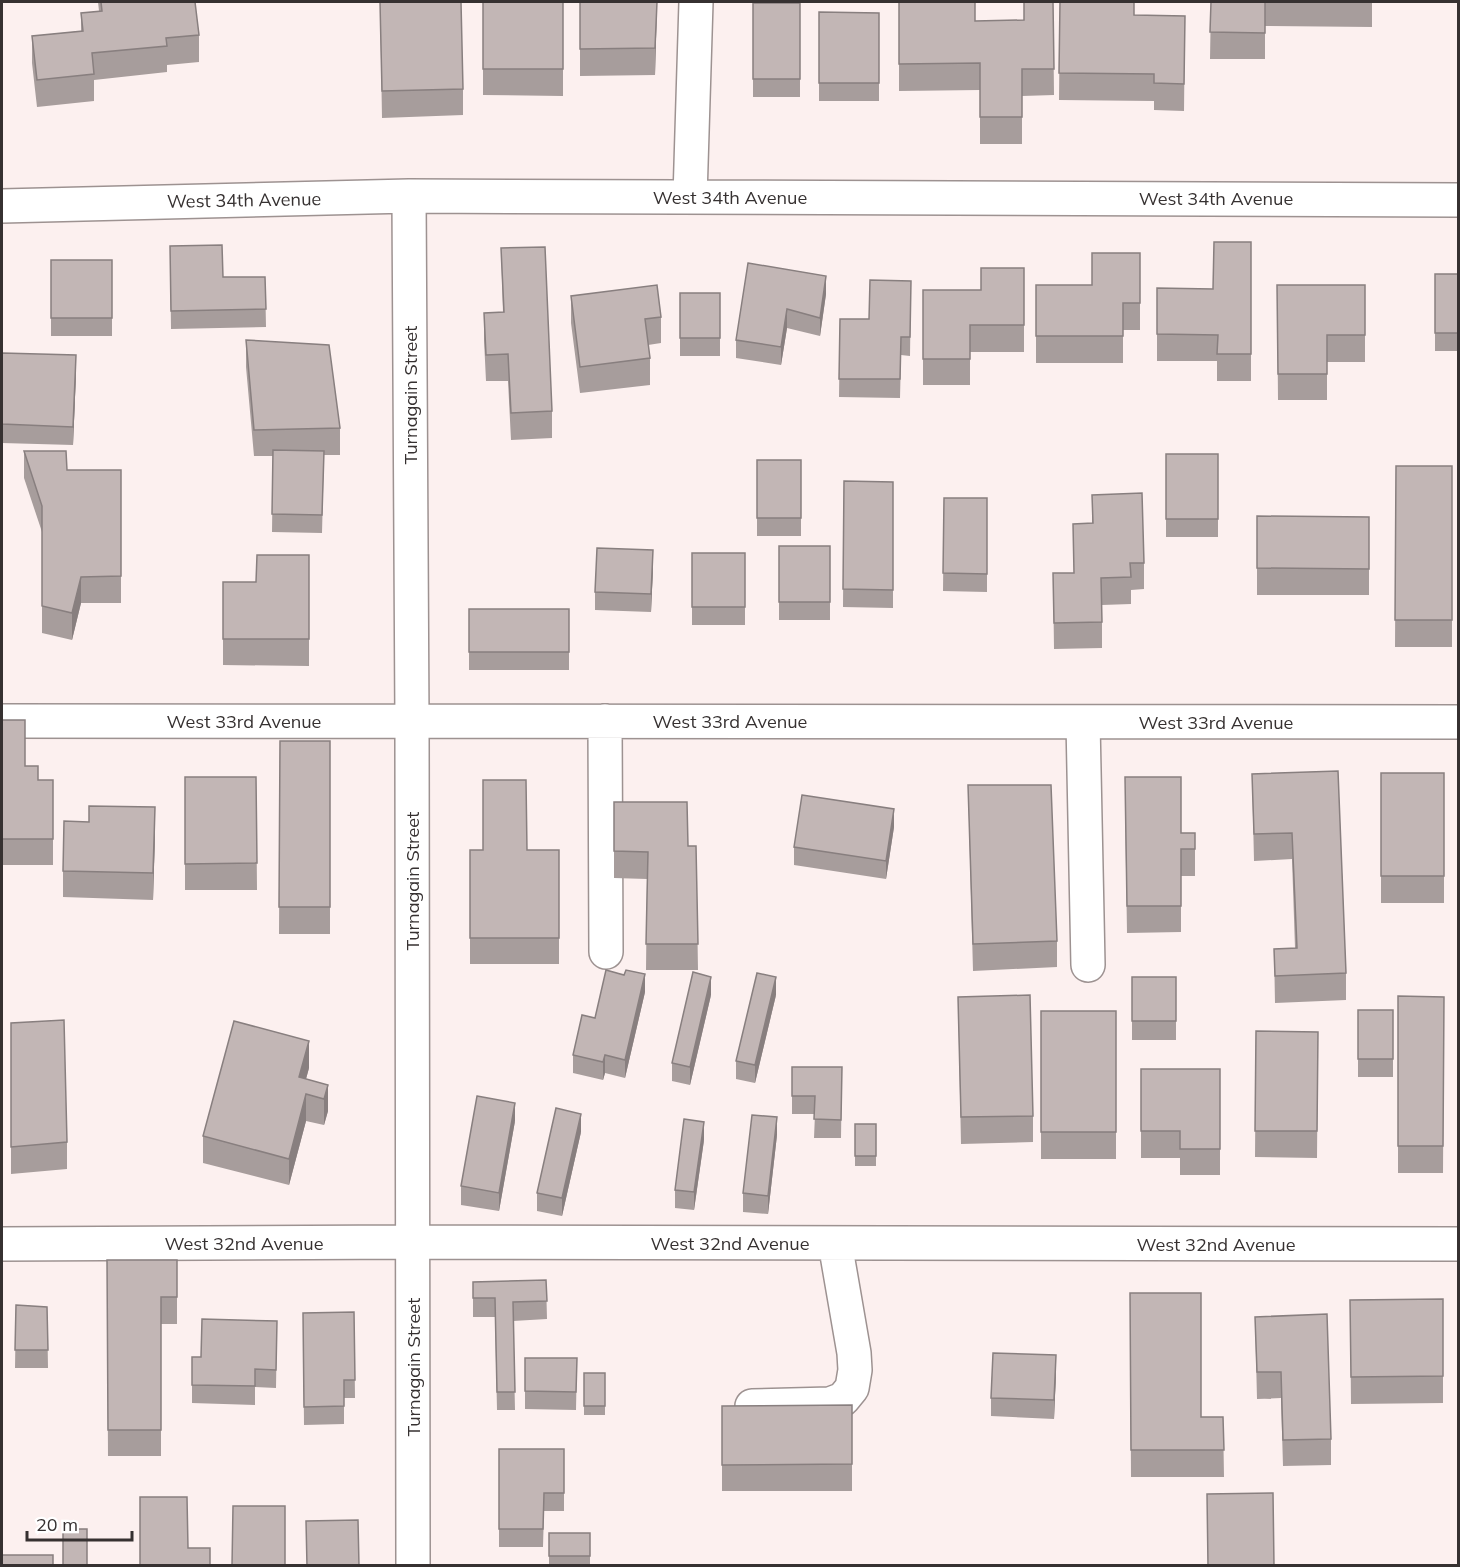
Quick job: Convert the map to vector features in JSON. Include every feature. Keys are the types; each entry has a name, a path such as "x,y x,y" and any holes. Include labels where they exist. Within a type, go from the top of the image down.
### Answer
{"street":[{"path":"690,197 696,2"},
{"name":"West 34th Avenue","path":"2,206 409,196 1458,200"},
{"name":"Turnagain Street","path":"409,196 413,1566"},
{"name":"West 33rd Avenue","path":"2,721 1458,722"},
{"path":"605,721 606,952"},
{"path":"1083,722 1088,965"},
{"name":"West 32nd Avenue","path":"2,1244 413,1242 1458,1244"},
{"path":"752,1406 830,1404 843,1399 852,1388 855,1370 854,1353 835,1243"}],"building":[{"path":"101,2 195,2 199,35 166,38 167,46 92,53 94,74 37,80 32,36 83,31 81,13 102,11"},
{"path":"380,2 461,2 463,89 382,91"},
{"path":"483,2 563,2 563,69 483,69"},
{"path":"580,2 657,2 655,48 580,49"},
{"path":"899,2 975,2 975,21 1024,20 1024,2 1053,2 1054,69 1022,69 1022,117 980,117 980,63 899,64"},
{"path":"1060,2 1134,2 1134,15 1185,16 1184,84 1154,83 1154,74 1059,73"},
{"path":"1211,2 1265,2 1265,33 1210,32"},
{"path":"753,3 800,3 800,79 753,79"},
{"path":"819,12 879,13 879,83 819,83"},
{"path":"1214,242 1251,242 1251,354 1217,354 1218,335 1157,334 1157,288 1213,289"},
{"path":"222,245 223,277 265,277 266,309 171,311 170,246"},
{"path":"545,247 552,411 511,413 508,354 486,355 484,313 504,312 501,248"},
{"path":"1092,253 1140,253 1140,303 1123,303 1123,336 1036,336 1036,285 1092,285"},
{"path":"51,260 112,260 112,318 51,318"},
{"path":"748,263 826,276 820,318 787,309 781,347 736,340"},
{"path":"981,268 1024,268 1024,325 970,325 970,359 923,359 923,290 981,290"},
{"path":"1435,274 1458,274 1458,333 1435,333"},
{"path":"870,280 911,281 910,337 901,337 900,379 839,379 840,319 869,319"},
{"path":"657,285 661,317 645,319 650,358 580,367 571,296"},
{"path":"1277,285 1365,285 1365,335 1327,335 1327,374 1278,374"},
{"path":"680,293 720,293 720,338 680,338"},
{"path":"246,340 329,345 340,428 254,430"},
{"path":"2,353 76,355 73,427 2,424"},
{"path":"273,450 324,451 322,515 272,514"},
{"path":"24,451 66,451 67,470 121,470 121,576 81,577 72,613 42,606 42,506"},
{"path":"1166,454 1218,454 1218,519 1166,519"},
{"path":"757,460 801,460 801,518 757,518"},
{"path":"1396,466 1452,466 1452,620 1395,620"},
{"path":"844,481 893,482 893,590 843,589"},
{"path":"1142,493 1144,563 1130,563 1131,577 1101,578 1102,622 1054,623 1053,573 1074,573 1073,524 1093,523 1092,495"},
{"path":"944,498 987,498 987,574 943,573"},
{"path":"1257,516 1369,517 1369,569 1257,568"},
{"path":"779,546 830,546 830,602 779,602"},
{"path":"597,548 653,550 651,594 595,592"},
{"path":"692,553 745,553 745,607 692,607"},
{"path":"257,555 309,555 309,639 223,639 223,582 256,582"},
{"path":"469,609 569,609 569,652 469,652"},
{"path":"2,720 25,720 25,766 38,766 38,780 53,780 53,839 2,839"},
{"path":"280,741 330,741 330,907 279,907"},
{"path":"1338,771 1346,973 1275,976 1274,949 1297,948 1292,833 1254,834 1252,774"},
{"path":"1381,773 1444,773 1444,876 1381,876"},
{"path":"185,777 256,777 257,863 185,864"},
{"path":"1125,777 1181,777 1181,833 1195,833 1195,849 1181,849 1181,906 1127,906"},
{"path":"483,780 526,780 527,850 559,850 559,938 470,938 470,850 483,850"},
{"path":"968,785 1051,785 1057,941 973,944"},
{"path":"802,795 894,809 886,861 794,847"},
{"path":"614,802 687,802 688,846 696,846 698,944 646,944 648,852 614,851"},
{"path":"89,806 155,807 153,873 63,871 64,821 89,822"},
{"path":"606,970 624,975 626,970 645,974 625,1060 605,1055 603,1062 573,1055 582,1015 595,1018"},
{"path":"693,972 711,977 690,1067 672,1063"},
{"path":"757,973 776,977 755,1065 736,1061"},
{"path":"1132,977 1176,977 1176,1021 1132,1021"},
{"path":"1030,995 1033,1116 961,1117 958,997"},
{"path":"1398,996 1444,997 1443,1146 1398,1146"},
{"path":"1358,1010 1393,1010 1393,1059 1358,1059"},
{"path":"1041,1011 1116,1011 1116,1132 1041,1132"},
{"path":"64,1020 67,1142 11,1147 11,1023"},
{"path":"234,1021 309,1041 299,1077 328,1085 324,1099 306,1094 289,1159 203,1136"},
{"path":"1256,1031 1318,1032 1317,1131 1255,1131"},
{"path":"792,1067 842,1067 841,1120 814,1119 815,1096 792,1096"},
{"path":"1141,1069 1220,1069 1220,1149 1180,1149 1180,1131 1141,1131"},
{"path":"477,1096 515,1103 499,1193 461,1186"},
{"path":"556,1108 581,1114 562,1198 537,1193"},
{"path":"752,1115 777,1117 768,1196 743,1193"},
{"path":"684,1119 704,1122 694,1192 675,1190"},
{"path":"855,1124 876,1124 876,1156 855,1156"},
{"path":"107,1260 177,1260 177,1297 161,1297 161,1430 108,1430"},
{"path":"546,1280 547,1301 513,1302 515,1392 497,1392 495,1298 473,1298 473,1282"},
{"path":"1130,1293 1201,1293 1201,1417 1223,1417 1224,1450 1131,1450"},
{"path":"1443,1299 1443,1376 1351,1377 1350,1300"},
{"path":"16,1305 47,1307 48,1350 15,1350"},
{"path":"354,1312 355,1380 344,1380 344,1406 304,1407 303,1313"},
{"path":"1327,1314 1331,1439 1283,1440 1281,1372 1257,1372 1255,1317"},
{"path":"202,1319 277,1321 276,1370 255,1369 255,1386 192,1385 192,1357 201,1357"},
{"path":"993,1353 1056,1355 1054,1400 991,1398"},
{"path":"525,1358 577,1358 576,1392 525,1391"},
{"path":"584,1373 605,1373 605,1406 584,1406"},
{"path":"852,1405 852,1464 722,1465 722,1406"},
{"path":"499,1449 564,1449 564,1493 544,1493 543,1529 499,1529"},
{"path":"1273,1493 1274,1566 1208,1566 1207,1494"},
{"path":"140,1497 187,1497 188,1548 210,1548 210,1566 140,1566"},
{"path":"233,1506 285,1506 285,1566 232,1566"},
{"path":"358,1520 359,1566 307,1566 306,1521"},
{"path":"63,1529 87,1529 87,1565 91,1566 63,1566"},
{"path":"549,1533 590,1533 590,1556 549,1556"},
{"path":"2,1555 53,1555 53,1566 2,1566"}]}
